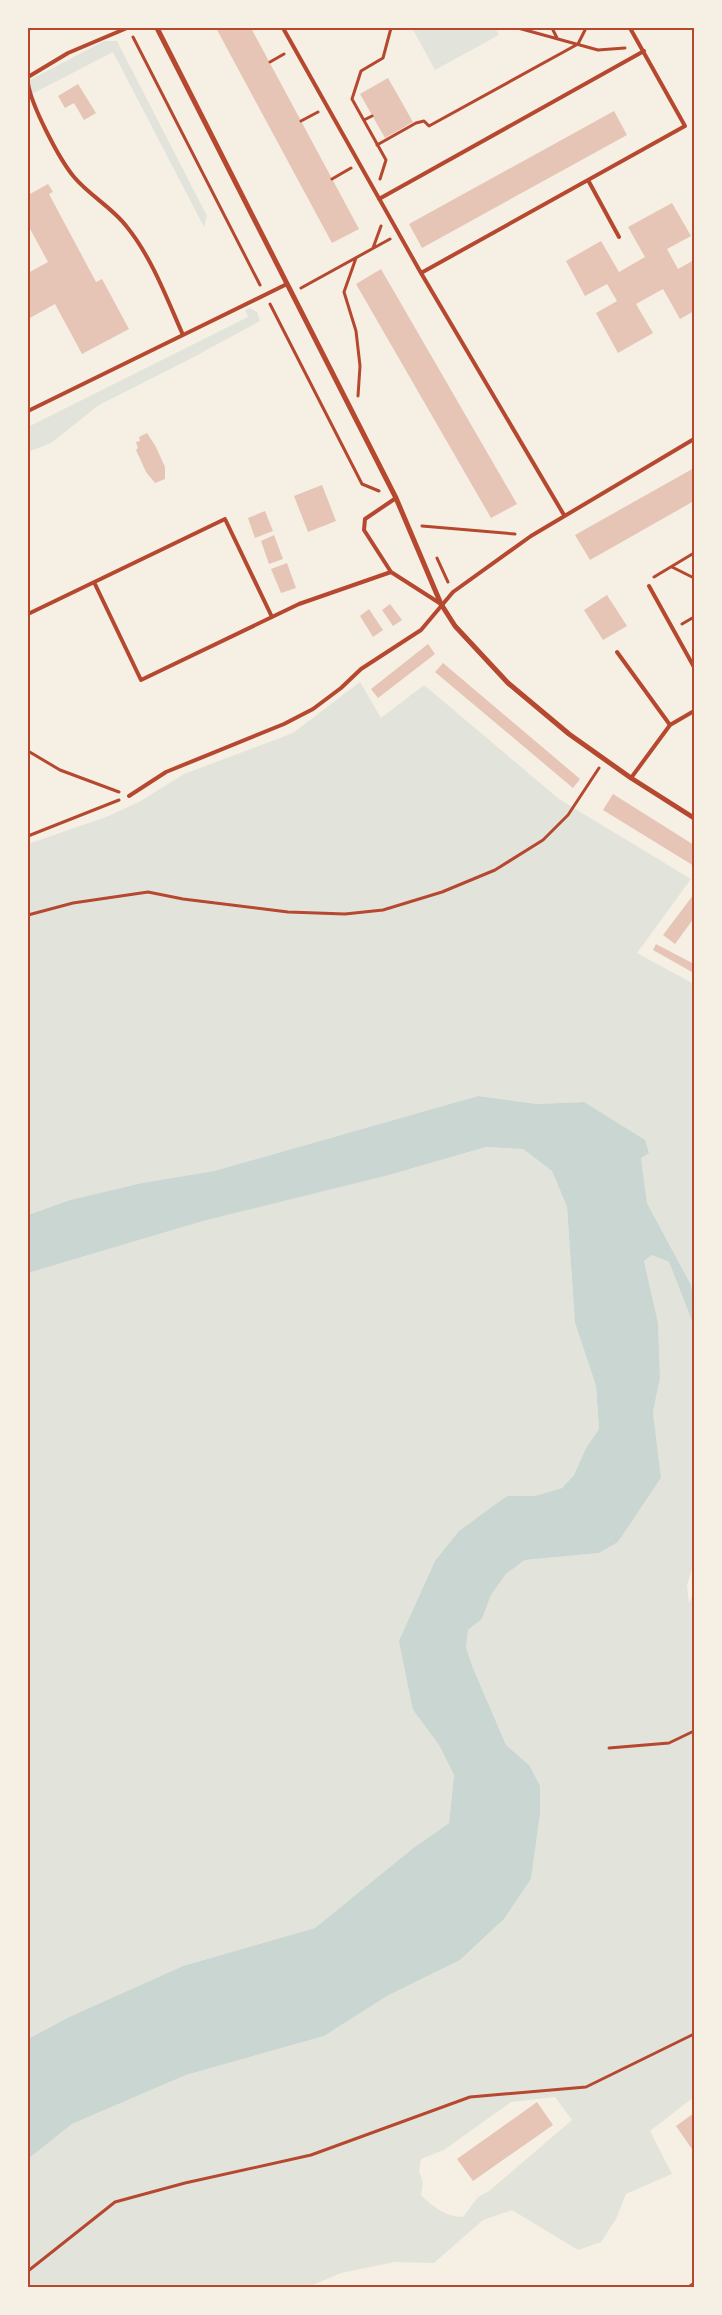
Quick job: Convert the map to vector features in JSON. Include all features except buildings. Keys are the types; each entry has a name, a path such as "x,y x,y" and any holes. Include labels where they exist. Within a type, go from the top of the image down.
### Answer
{"street":[{"path":"157,28 396,498 441,604 455,626 508,683 569,734 631,778 694,818"}],"lane":[{"path":"28,77 68,53 127,28"},
{"path":"290,28 284,29 359,164 564,515"},
{"path":"421,273 685,126 630,28"},
{"path":"379,199 644,51"},
{"path":"28,82 29,96 74,177 127,226 150,264 183,335"},
{"path":"588,180 619,237"},
{"path":"28,411 287,284"},
{"path":"129,796 166,772 284,724 313,708 341,688 361,669 421,630 453,592 531,536 694,439"},
{"path":"396,498 365,519 364,530 391,572 441,604"},
{"path":"28,614 225,519 272,617"},
{"path":"94,582 141,680 299,604 391,572"},
{"path":"649,586 694,667"},
{"path":"617,652 670,725"},
{"path":"631,778 670,725 694,711"},
{"path":"688,2288 694,2284"}],"path":[{"path":"376,194 386,160 352,99 361,71 383,58 391,28"},
{"path":"518,28 598,50 641,47"},
{"path":"552,28 558,38"},
{"path":"377,145 416,123 424,122 429,126 578,44 586,28"},
{"path":"133,36 362,484 396,498"},
{"path":"270,62 294,48"},
{"path":"301,121 327,107"},
{"path":"364,120 372,116"},
{"path":"332,179 359,164"},
{"path":"373,249 387,212"},
{"path":"270,305 399,234"},
{"path":"356,258 344,292 356,331 360,366 356,419"},
{"path":"422,526 531,536"},
{"path":"649,586 654,578 694,553"},
{"path":"671,567 694,578"},
{"path":"28,751 60,770 129,796"},
{"path":"28,915 73,903 148,892 183,899 288,912 345,914 383,910 442,892 496,870 543,840 568,815 605,759"},
{"path":"28,836 129,796"},
{"path":"609,1748 669,1743 694,1731"},
{"path":"28,2272 115,2202 185,2183 311,2155 470,2097 586,2087 694,2034"}],"shaded area":[{"path":"412,28 495,28 499,35 435,70"},
{"path":"104,41 117,41 207,216 204,227 113,52 28,96 28,81"},
{"path":"250,308 257,312 260,321 99,405 51,443 28,452 28,427 248,317 245,310"},
{"path":"360,682 381,718 424,685 559,799 691,879 637,953 694,984 694,1302 691,1285 647,1203 641,1158 584,1102 537,1104 478,1096 214,1171 142,1183 70,1200 28,1215 28,844 106,817 139,802 184,774 293,733"},
{"path":"478,1096 537,1104 584,1102 645,1140 649,1153 641,1158 647,1203 691,1285 694,1302 694,1340 692,1321 669,1262 652,1255 644,1261 658,1323 660,1378 653,1412 661,1478 618,1542 599,1553 525,1560 506,1574 491,1595 482,1619 468,1630 466,1647 506,1745 529,1765 540,1786 540,1814 531,1879 504,1919 460,1960 387,1996 324,2036 186,2075 72,2124 28,2159 28,2039 67,2018 183,1966 315,1928 412,1849 449,1823 454,1775 439,1745 413,1710 399,1641 435,1561 459,1531 507,1496 535,1496 562,1488 574,1475 586,1448 599,1429 596,1386 575,1323 567,1207 552,1171 523,1149 486,1147 389,1175 203,1221 28,1273 28,1215 70,1200 142,1183 214,1171"},
{"path":"486,1147 523,1149 552,1171 567,1207 575,1323 596,1386 599,1429 586,1448 574,1475 562,1488 535,1496 507,1496 413,1710 439,1745 454,1775 449,1823 412,1849 315,1928 183,1966 67,2018 28,2039 28,1273 203,1221 389,1175"},
{"path":"652,1255 669,1262 692,1321 694,1340 694,1563 687,1585 689,1603 694,1590 694,2097 650,2131 672,2174 626,2194 616,2219 601,2242 578,2250 512,2210 483,2220 434,2263 395,2262 341,2273 308,2287 28,2288 28,2159 72,2124 186,2075 324,2036 387,1996 460,1960 504,1919 531,1879 540,1814 529,1765 506,1745 466,1647 468,1630 482,1619 491,1595 506,1574 525,1560 599,1553 618,1542 661,1478 653,1412 660,1378 658,1323 644,1261","holes":["555,2097 572,2120 489,2191 478,2197 463,2217 457,2217 440,2210 421,2195 423,2182 419,2171 421,2159 444,2150 511,2102"]}]}
